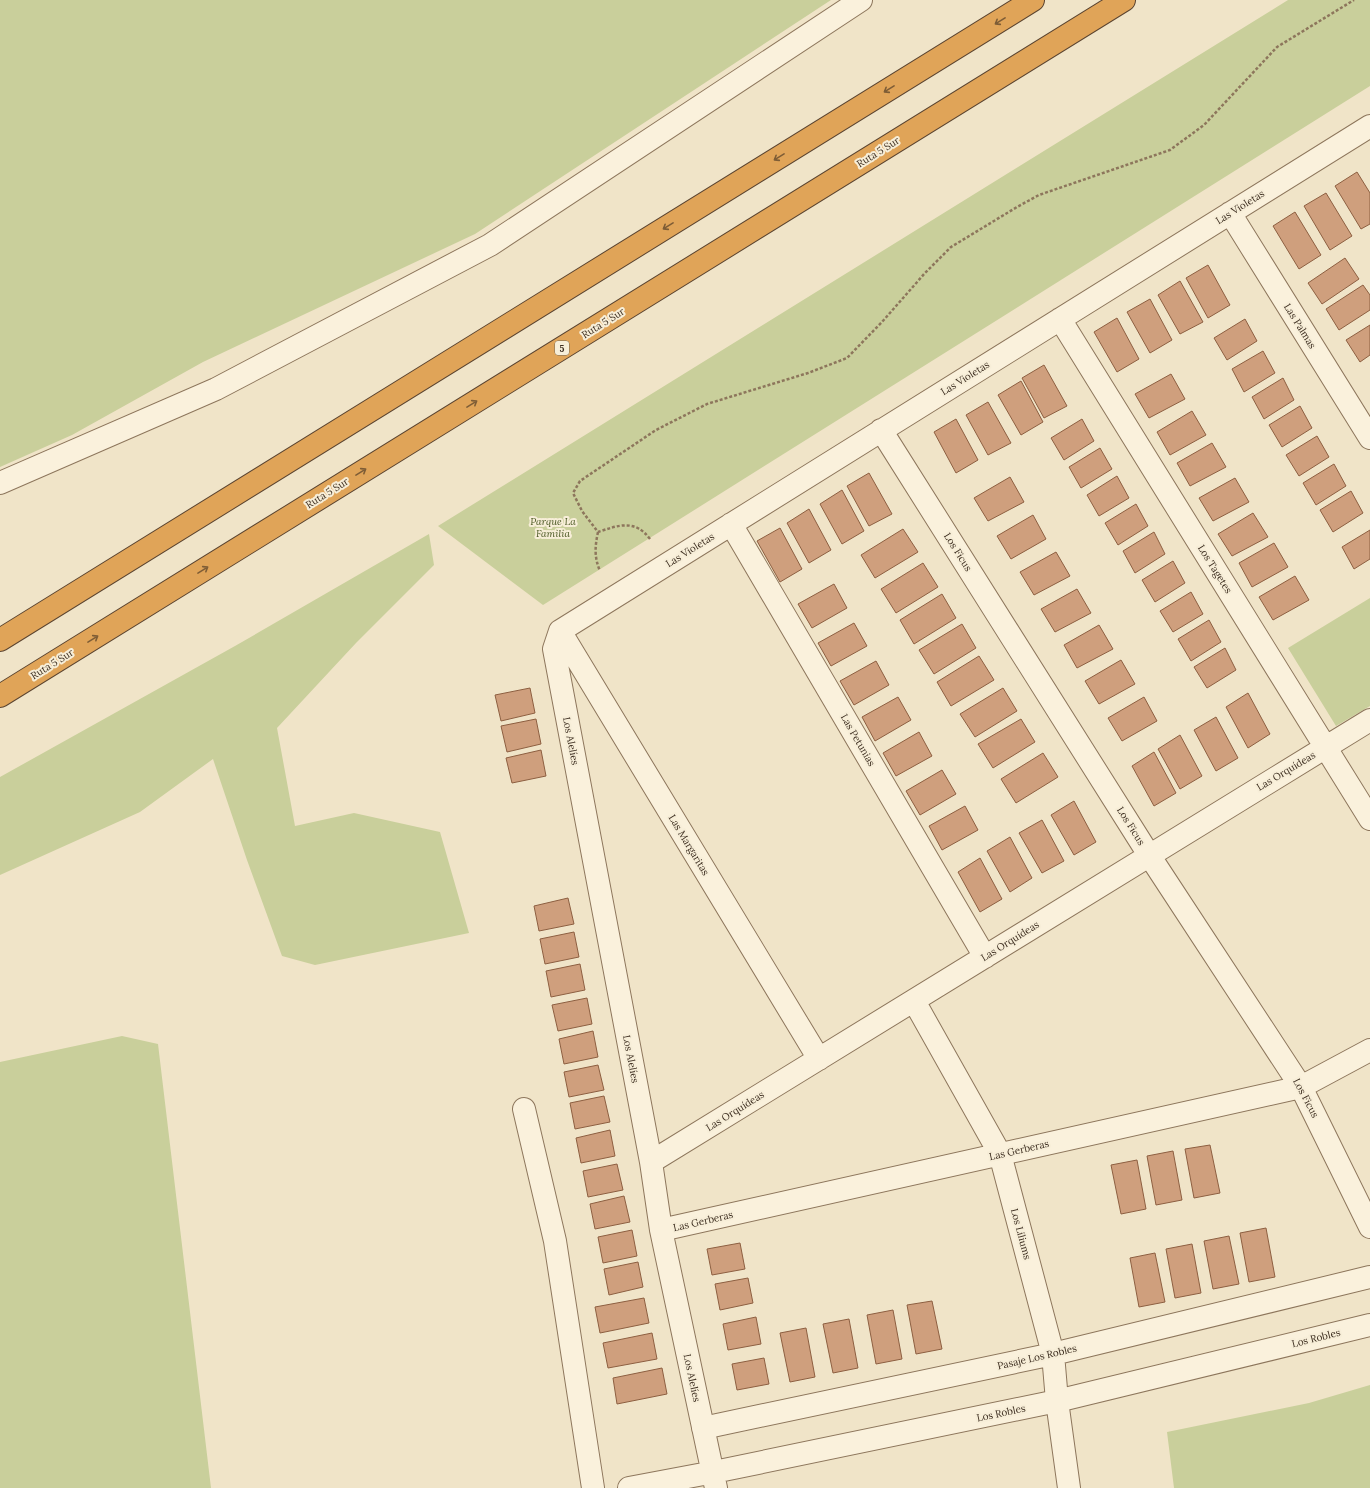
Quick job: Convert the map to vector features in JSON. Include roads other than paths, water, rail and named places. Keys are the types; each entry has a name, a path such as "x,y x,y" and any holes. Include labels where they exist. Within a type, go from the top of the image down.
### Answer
{"highway":[{"path":"0,640 1033,0"},
{"name":"Ruta 5 Sur","path":"0,696 1124,0"}],"street":[{"path":"0,483 216,389 490,245 861,0"},
{"name":"Las Violetas","path":"560,631 1370,126"},
{"name":"Las Palmas","path":"1230,213 1370,438"},
{"name":"Los Tagetes","path":"1060,319 1370,819"},
{"name":"Los Ficus","path":"881,430 1149,855 1301,1087 1370,1227"},
{"name":"Las Petunias","path":"731,524 985,957"},
{"name":"Las Margaritas","path":"560,631 819,1059"},
{"name":"Los Alelíes","path":"560,631 554,649 651,1162 661,1230 715,1480"},
{"name":"Las Orquídeas","path":"651,1162 1370,720"},
{"name":"Los Liliums","path":"914,1000 1000,1154 1053,1354 1057,1401 1069,1488"},
{"name":"Las Gerberas","path":"661,1230 1301,1087 1370,1050"},
{"path":"524,1109 554,1241 593,1488"},
{"name":"Pasaje Los Robles","path":"703,1428 1053,1354 1370,1277"},
{"name":"Los Robles","path":"628,1488 715,1480 1057,1401 1370,1325"}],"park label":[{"name":"Parque La Familia","path":"553,526"}]}
